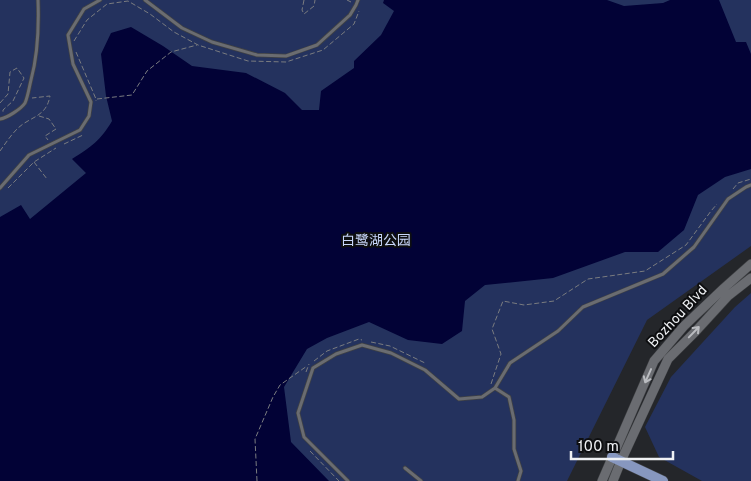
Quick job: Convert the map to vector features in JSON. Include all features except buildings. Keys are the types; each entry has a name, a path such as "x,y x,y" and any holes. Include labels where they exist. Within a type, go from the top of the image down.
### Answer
{"main road":[{"name":"Bozhou Blvd","path":"613,481 616,459 654,361 684,326 751,264"},
{"name":"Bozhou Blvd","path":"602,481 616,459 668,359 696,332 728,296 751,278"},
{"path":"616,459 663,481"}],"lane":[{"path":"1,119 6,118 24,104 26,98 36,62 39,22 38,0"},
{"path":"0,188 29,155 80,130 89,116 91,102 73,64 68,35 84,9 100,0"},
{"path":"145,0 182,28 212,42 257,55 286,56 317,45 350,15 358,0"},
{"path":"348,481 304,437 298,413 313,368 336,354 362,345 391,353 426,370 459,399 482,397 495,388 510,363 558,332 583,308 662,274 694,248 728,199 751,185"},
{"path":"495,388 509,397 514,420 514,450 521,472 518,481"},
{"path":"405,468 421,481"}],"path":[{"path":"304,0 302,10 304,14 314,6 315,0"},
{"path":"73,43 86,20 107,4 128,1 150,14 174,32 198,45 248,60 286,62 323,50 354,24 360,8"},
{"path":"96,99 132,95 147,72 171,52 198,45"},
{"path":"76,51 96,99 94,109"},
{"path":"0,104 8,94 10,72 17,68 24,78 13,100 3,110 1,119"},
{"path":"0,151 17,128 38,116 48,106 50,96 26,98"},
{"path":"38,116 49,119 56,129 46,136 50,145"},
{"path":"7,189 34,162 57,147 83,135"},
{"path":"34,162 47,179"},
{"path":"731,190 738,183 751,178"},
{"path":"489,389 501,354 492,329 503,301 524,305 554,301 588,279 645,271 686,245 710,211 718,204"},
{"path":"258,481 255,439 273,397 280,385 327,351 358,339 390,346 424,363"},
{"path":"305,374 308,366"},
{"path":"306,446 339,481"}],"green space":[{"name":"白鹭湖公园","path":"0,0 751,0 751,246 647,320 567,481 0,481"},
{"path":"751,293 751,481 702,481 659,457 645,427 671,377 735,307"}],"shaded area":[{"name":"白鹭湖公园","path":"384,0 607,0 624,6 663,3 670,0 719,0 736,42 746,42 751,54 751,169 725,177 698,195 684,230 658,252 625,252 553,278 485,285 465,301 462,331 442,344 408,340 369,322 327,338 307,349 284,387 291,442 329,481 0,481 0,217 21,205 30,219 86,173 72,159 95,143 112,121 106,96 101,54 111,33 131,27 192,66 246,73 285,93 302,110 319,110 321,91 354,68 354,61 381,35 394,11 383,3"}]}
